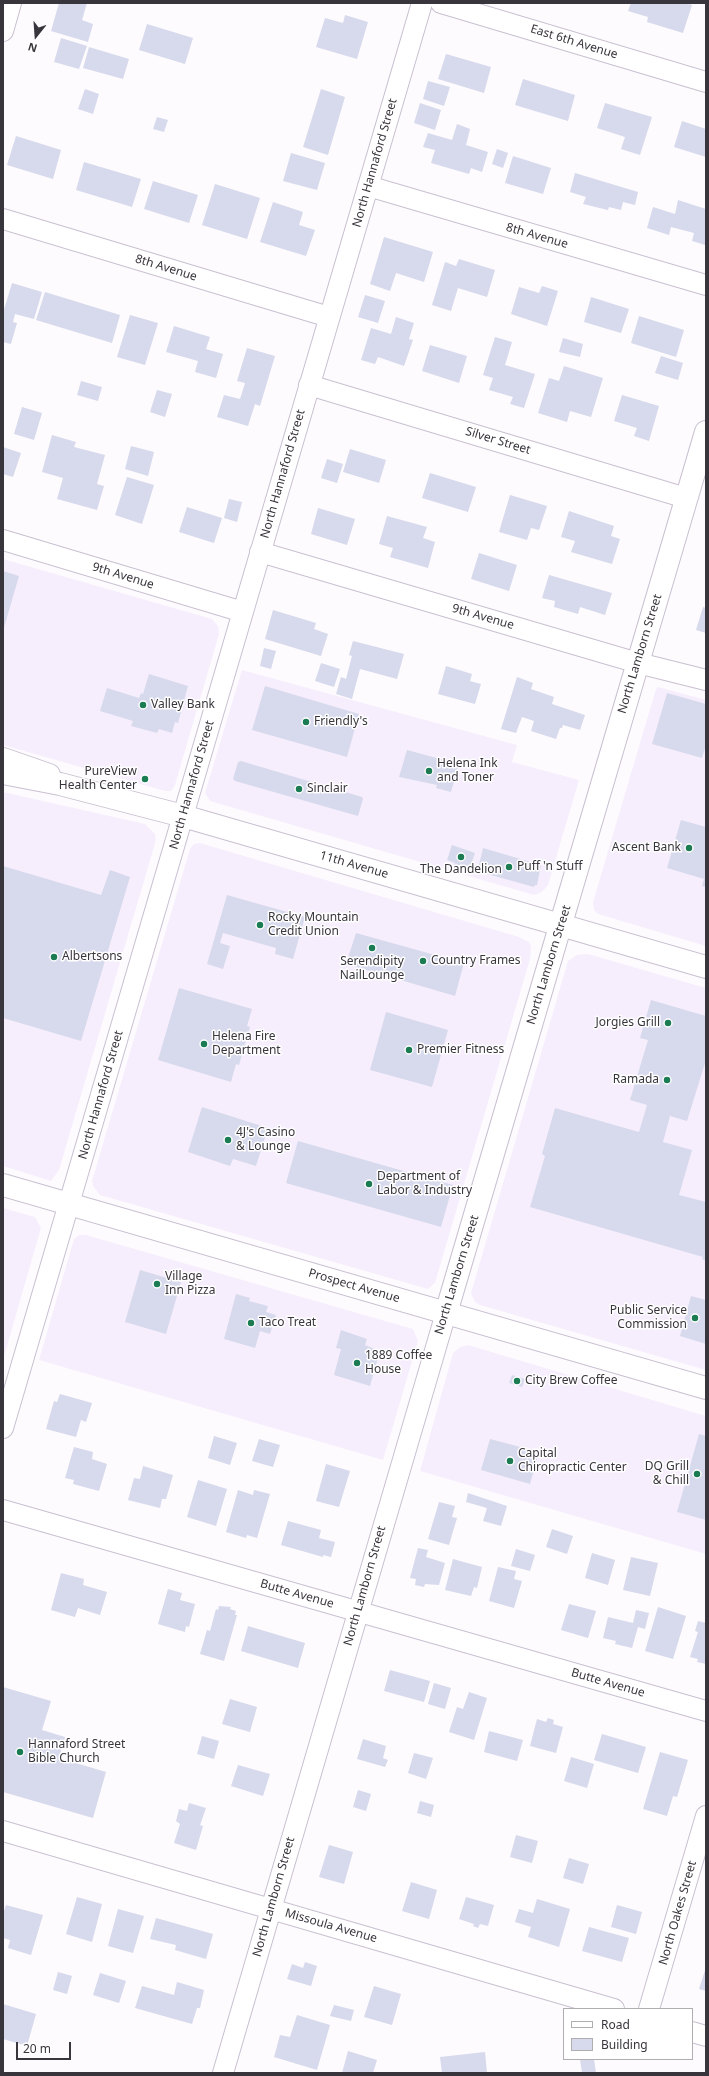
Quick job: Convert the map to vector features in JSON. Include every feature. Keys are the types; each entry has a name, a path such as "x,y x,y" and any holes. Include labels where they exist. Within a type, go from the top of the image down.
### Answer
{"main road":[{"name":"North Lamborn Street","path":"446,1313 706,432"},
{"name":"11th Avenue","path":"3,759 98,793 183,816 706,967"},
{"path":"3,773 98,793"},
{"name":"Prospect Avenue","path":"3,1185 706,1388"}],"street":[{"path":"3,31 11,3"},
{"name":"North Hannaford Street","path":"3,1428 422,3"},
{"name":"East 6th Avenue","path":"441,3 706,82"},
{"name":"8th Avenue","path":"368,186 706,285"},
{"name":"8th Avenue","path":"3,219 329,317"},
{"name":"Silver Street","path":"309,385 686,498"},
{"name":"9th Avenue","path":"3,540 243,612"},
{"name":"9th Avenue","path":"260,552 638,662 706,680"},
{"name":"North Lamborn Street","path":"223,2073 270,1908 446,1313"},
{"name":"Butte Avenue","path":"3,1510 706,1711"},
{"name":"North Oakes Street","path":"649,2008 706,1816"},
{"name":"Missoula Avenue","path":"3,1831 611,2008"},
{"path":"693,2032 706,2036"}],"shaded area":[{"path":"3,559 212,619 218,626 219,634 175,785 171,791 165,791 3,745"},
{"path":"242,670 517,745 512,762 579,780 548,885 542,892 534,895 210,801 205,793"},
{"path":"658,687 706,700 706,946 598,914 594,910 593,902 656,689"},
{"path":"3,792 145,824 155,834 156,840 59,1170 51,1181 3,1166"},
{"path":"200,843 519,937 529,942 531,947 530,959 435,1283 428,1289 100,1195 93,1186 92,1181 190,849 194,844"},
{"path":"588,954 706,988 706,1370 480,1305 475,1302 471,1293 568,961 577,955"},
{"path":"3,1208 35,1217 41,1228 3,1360"},
{"path":"79,1235 86,1235 413,1329 418,1341 383,1460 39,1360 74,1239"},
{"path":"468,1345 706,1416 706,1554 420,1471 453,1353 460,1347"}],"building":[{"path":"59,3 87,3 82,20 93,24 88,42 51,31"},
{"path":"631,3 686,3 692,5 683,33 647,22 648,17 628,11"},
{"path":"345,15 368,22 357,59 316,47 325,18 343,23"},
{"path":"147,24 193,38 185,64 139,50"},
{"path":"61,38 87,46 79,69 54,62"},
{"path":"89,47 129,59 123,79 83,68"},
{"path":"446,54 491,67 484,93 438,79"},
{"path":"523,79 575,95 568,121 515,105"},
{"path":"428,81 450,87 444,106 423,99"},
{"path":"85,89 99,94 93,114 78,109"},
{"path":"321,89 345,97 328,155 303,147"},
{"path":"420,103 441,110 435,130 414,123"},
{"path":"605,103 652,117 640,155 621,149 625,137 597,128"},
{"path":"157,117 168,120 164,132 153,129"},
{"path":"682,121 706,129 706,157 674,147"},
{"path":"457,124 470,129 466,145 488,152 482,172 471,168 469,174 431,163 435,150 423,147 428,133 452,140"},
{"path":"16,136 61,150 53,179 7,165"},
{"path":"497,149 508,153 503,168 492,164"},
{"path":"291,153 325,163 317,190 283,181"},
{"path":"513,156 551,168 543,194 505,183"},
{"path":"84,162 141,179 132,207 76,190"},
{"path":"575,173 638,192 635,205 623,202 621,210 609,207 608,210 583,204 586,197 570,192"},
{"path":"153,181 198,195 189,223 144,209"},
{"path":"215,184 260,198 247,239 202,225"},
{"path":"678,200 706,209 705,245 692,241 694,233 671,227 669,235 647,228 653,207 675,214"},
{"path":"273,202 303,212 299,225 315,230 306,256 260,242"},
{"path":"384,237 433,252 424,282 396,273 390,291 370,284"},
{"path":"459,259 495,270 487,297 458,288 451,311 432,305 445,262 456,266"},
{"path":"12,283 42,292 34,319 15,314 13,322 17,323 11,344 3,342 3,313"},
{"path":"542,286 558,291 547,326 511,314 519,287 539,293"},
{"path":"45,292 120,315 112,343 36,320"},
{"path":"365,295 385,301 378,323 358,317"},
{"path":"591,297 629,309 621,333 584,322"},
{"path":"130,315 158,323 145,365 117,357"},
{"path":"639,316 684,330 676,357 631,343"},
{"path":"396,317 414,323 409,339 413,340 404,366 378,357 375,364 361,360 371,328 391,334"},
{"path":"174,326 210,337 206,349 223,354 216,378 195,372 198,361 166,352"},
{"path":"495,337 512,342 505,365 535,374 524,408 510,404 513,397 489,390 493,378 483,375"},
{"path":"563,338 583,344 580,357 559,352"},
{"path":"430,345 467,356 459,383 422,371"},
{"path":"247,348 275,356 260,406 255,404 248,426 217,417 224,395 240,399 245,383 237,381"},
{"path":"661,356 683,363 678,380 655,373"},
{"path":"564,366 603,378 591,417 570,411 567,422 538,413 549,378 559,381"},
{"path":"81,381 102,387 98,401 77,395"},
{"path":"157,390 172,394 165,417 150,412"},
{"path":"622,395 659,406 649,441 634,436 637,428 614,421"},
{"path":"22,407 42,413 34,440 14,434"},
{"path":"52,435 76,442 74,447 105,455 97,484 104,486 97,510 57,499 63,478 42,472"},
{"path":"131,446 154,452 148,476 125,469"},
{"path":"3,447 21,453 13,477 3,474"},
{"path":"350,449 386,460 379,483 343,472"},
{"path":"327,459 343,464 337,483 321,478"},
{"path":"430,473 476,487 468,512 422,498"},
{"path":"127,477 154,485 142,524 115,515"},
{"path":"510,495 547,506 539,530 531,528 527,540 499,532"},
{"path":"229,499 242,502 237,522 224,518"},
{"path":"187,507 222,518 214,543 179,532"},
{"path":"318,508 355,519 347,545 311,534"},
{"path":"569,511 614,526 611,536 620,539 612,564 571,552 575,541 561,537"},
{"path":"387,516 427,527 423,538 435,542 428,568 390,557 393,548 379,544"},
{"path":"479,553 517,565 509,591 471,579"},
{"path":"3,571 19,576 3,631"},
{"path":"549,575 612,593 605,615 580,607 578,614 554,607 555,601 542,598"},
{"path":"703,607 706,608 706,633 696,630"},
{"path":"273,610 316,623 314,629 328,634 321,656 265,639"},
{"path":"353,641 404,654 397,679 360,669 352,699 336,694 341,677 346,679 352,656 349,655"},
{"path":"264,648 276,651 271,669 260,666"},
{"path":"321,663 340,669 334,687 315,681"},
{"path":"446,666 472,674 470,681 481,684 475,704 438,694"},
{"name":"Valley Bank","path":"149,674 188,686 178,723 175,722 172,733 159,729 157,733 131,726 133,721 100,711 107,688 139,698 141,693 143,694"},
{"path":"517,677 533,683 531,689 554,697 552,704 585,715 580,730 563,725 562,728 560,728 556,739 531,731 534,721 522,717 516,733 501,729"},
{"name":"Friendly's","path":"265,686 359,714 347,757 252,730"},
{"path":"667,693 706,704 706,745 702,758 652,744"},
{"name":"Helena Ink and Toner","path":"407,750 459,764 451,792 436,788 437,785 399,777"},
{"name":"Sinclair","path":"241,761 362,797 363,799 358,816 235,781 233,779 238,762"},
{"name":"Ascent Bank","path":"681,820 706,827 706,887 702,886 704,879 667,868"},
{"name":"The Dandelion","path":"452,845 475,853 470,868 454,866 455,863 447,860"},
{"name":"Puff 'n Stuff","path":"483,848 541,865 537,885 534,887 480,872 478,869"},
{"name":"Albertsons","path":"3,866 101,895 110,870 130,877 81,1041 3,1018"},
{"name":"Rocky Mountain Credit Union","path":"227,895 305,917 293,959 275,954 276,948 223,933 220,943 230,946 223,969 207,964"},
{"path":"356,933 464,963 455,996 346,964"},
{"name":"Helena Fire Department","path":"179,988 252,1009 247,1026 250,1027 239,1065 236,1064 231,1082 158,1060"},
{"path":"651,1000 706,1016 706,1060 687,1121 670,1116 663,1142 692,1150 679,1195 706,1202 706,1261 702,1259 703,1257 530,1207 545,1156 542,1154 555,1108 639,1132 647,1105 630,1100 648,1040 640,1038"},
{"name":"Premier Fitness","path":"386,1012 448,1030 432,1087 370,1070"},
{"name":"4J's Casino & Lounge","path":"202,1107 268,1128 256,1166 233,1159 230,1166 188,1152"},
{"name":"Department of Labor & Industry","path":"298,1141 453,1185 441,1227 286,1183"},
{"path":"140,1270 181,1282 166,1334 125,1322"},
{"name":"Taco Treat","path":"236,1294 250,1298 249,1301 268,1306 266,1312 276,1315 270,1334 260,1331 255,1348 224,1339"},
{"name":"Public Service Commission","path":"691,1296 706,1300 706,1344 680,1336"},
{"name":"1889 Coffee House","path":"341,1330 367,1339 365,1345 380,1351 370,1386 334,1375 341,1349 336,1348"},
{"name":"City Brew Coffee","path":"512,1375 525,1379 522,1387 509,1383"},
{"path":"60,1394 92,1403 86,1422 81,1420 76,1437 46,1429 54,1401 57,1402"},
{"name":"DQ Grill & Chill","path":"699,1434 706,1436 706,1520 677,1512"},
{"path":"214,1436 237,1443 230,1465 208,1458"},
{"path":"259,1439 280,1445 273,1467 252,1461"},
{"name":"Capital Chiropractic Center","path":"490,1439 539,1452 530,1484 481,1470"},
{"path":"74,1447 93,1452 92,1459 107,1464 99,1491 73,1484 74,1480 65,1478"},
{"path":"326,1464 350,1471 339,1507 316,1501"},
{"path":"143,1466 173,1475 166,1499 162,1499 160,1508 128,1500 134,1478 140,1479"},
{"path":"198,1480 227,1489 216,1526 187,1517"},
{"path":"238,1490 253,1495 254,1490 270,1494 257,1538 247,1535 246,1538 226,1532"},
{"path":"468,1493 507,1506 501,1526 483,1521 487,1508 466,1502"},
{"path":"439,1502 455,1506 452,1517 457,1518 449,1545 428,1539"},
{"path":"288,1521 321,1530 319,1538 335,1542 331,1557 323,1555 323,1557 281,1545"},
{"path":"552,1529 573,1536 567,1554 546,1547"},
{"path":"418,1548 428,1550 426,1557 445,1563 439,1585 425,1584 424,1587 415,1585 416,1579 410,1578"},
{"path":"516,1549 535,1555 530,1571 511,1566"},
{"path":"592,1553 615,1560 608,1585 585,1578"},
{"path":"631,1557 658,1563 650,1596 623,1590"},
{"path":"453,1559 482,1567 477,1588 474,1587 471,1596 445,1590"},
{"path":"498,1567 516,1571 514,1579 522,1581 514,1608 489,1601"},
{"path":"61,1573 84,1579 83,1585 107,1592 100,1615 78,1608 75,1617 51,1610"},
{"path":"168,1589 182,1593 180,1600 195,1604 189,1627 186,1626 185,1632 158,1624"},
{"path":"569,1604 596,1611 588,1638 561,1630"},
{"path":"219,1606 231,1607 230,1609 236,1611 235,1615 237,1615 224,1661 200,1654 207,1630 210,1631 216,1609 218,1610"},
{"path":"658,1607 686,1616 673,1659 645,1651"},
{"path":"636,1610 649,1613 645,1629 638,1627 632,1648 615,1644 616,1641 603,1638 608,1617 633,1623"},
{"path":"698,1621 706,1623 706,1664 697,1662 698,1659 690,1657 698,1632 695,1631"},
{"path":"248,1626 305,1643 298,1668 241,1651"},
{"path":"390,1670 430,1681 424,1702 384,1691"},
{"path":"434,1683 451,1688 445,1709 428,1704"},
{"path":"3,1687 51,1701 42,1730 65,1737 59,1758 106,1772 93,1818 3,1792"},
{"path":"469,1692 487,1698 474,1740 449,1732 457,1707 463,1709"},
{"path":"230,1699 257,1707 250,1732 222,1724"},
{"path":"548,1718 554,1720 553,1724 563,1727 556,1753 530,1746 537,1719 546,1722"},
{"path":"489,1731 523,1740 517,1761 484,1752"},
{"path":"602,1734 646,1747 638,1773 594,1760"},
{"path":"202,1736 219,1741 214,1759 197,1754"},
{"path":"363,1739 386,1746 383,1758 388,1760 385,1767 357,1759"},
{"path":"660,1752 688,1760 677,1797 673,1796 667,1816 643,1809"},
{"path":"414,1753 433,1758 426,1779 408,1773"},
{"path":"571,1757 594,1764 587,1788 564,1781"},
{"path":"238,1765 270,1774 263,1796 231,1786"},
{"path":"358,1790 371,1794 366,1811 353,1807"},
{"path":"420,1801 434,1805 431,1817 417,1813"},
{"path":"189,1803 206,1808 200,1825 203,1826 196,1850 174,1843 180,1824 176,1821 179,1809 187,1811"},
{"path":"516,1835 538,1841 532,1863 510,1857"},
{"path":"329,1845 353,1852 344,1884 319,1877"},
{"path":"569,1858 589,1864 583,1884 563,1878"},
{"path":"411,1882 437,1890 429,1919 402,1911"},
{"path":"77,1897 102,1904 92,1942 66,1934"},
{"path":"466,1897 494,1905 488,1926 480,1924 478,1928 473,1926 474,1924 459,1919"},
{"path":"537,1899 570,1909 559,1947 528,1937 531,1927 515,1922 519,1909 533,1913"},
{"path":"6,1905 43,1915 31,1955 8,1948 10,1940 3,1938 3,1914"},
{"path":"617,1905 642,1912 636,1934 611,1927"},
{"path":"118,1909 144,1916 133,1953 108,1946"},
{"path":"156,1918 213,1934 206,1959 175,1950 176,1945 150,1939"},
{"path":"589,1927 629,1938 622,1962 582,1951"},
{"path":"305,1962 317,1966 311,1986 287,1979 292,1964 303,1968"},
{"path":"706,1967 706,1991 699,1989"},
{"path":"58,1972 72,1976 67,1994 53,1990"},
{"path":"100,1973 126,1981 119,2003 93,1995"},
{"path":"177,1982 204,1990 200,2008 197,2008 192,2024 135,2008 142,1986 174,1995"},
{"path":"374,1986 401,1994 392,2025 364,2017"},
{"path":"3,2004 36,2014 27,2046 3,2039"},
{"path":"334,2005 354,2010 351,2021 330,2016"},
{"path":"297,2015 330,2025 317,2070 274,2057 280,2035 290,2037"},
{"path":"348,2051 377,2060 373,2073 342,2073"},
{"path":"485,2052 487,2073 442,2073 440,2057"},
{"path":"580,2060 594,2060 596,2073 582,2073"}],"place":[{"name":"Valley Bank","path":"143,705"},
{"name":"Friendly's","path":"306,722"},
{"name":"Helena Ink and Toner","path":"429,771"},
{"name":"PureView Health Center","path":"145,779"},
{"name":"Sinclair","path":"299,789"},
{"name":"Ascent Bank","path":"689,848"},
{"name":"The Dandelion","path":"461,857"},
{"name":"Puff 'n Stuff","path":"509,867"},
{"name":"Rocky Mountain Credit Union","path":"260,925"},
{"name":"Serendipity NailLounge","path":"372,948"},
{"name":"Albertsons","path":"54,957"},
{"name":"Country Frames","path":"423,961"},
{"name":"Jorgies Grill","path":"668,1023"},
{"name":"Helena Fire Department","path":"204,1044"},
{"name":"Premier Fitness","path":"409,1050"},
{"name":"Ramada","path":"667,1080"},
{"name":"4J's Casino & Lounge","path":"228,1140"},
{"name":"Department of Labor & Industry","path":"369,1184"},
{"name":"Village Inn Pizza","path":"157,1284"},
{"name":"Public Service Commission","path":"695,1318"},
{"name":"Taco Treat","path":"251,1323"},
{"name":"1889 Coffee House","path":"357,1363"},
{"name":"City Brew Coffee","path":"517,1381"},
{"name":"Capital Chiropractic Center","path":"510,1461"},
{"name":"DQ Grill & Chill","path":"697,1474"},
{"name":"Hannaford Street Bible Church","path":"20,1752"}]}
